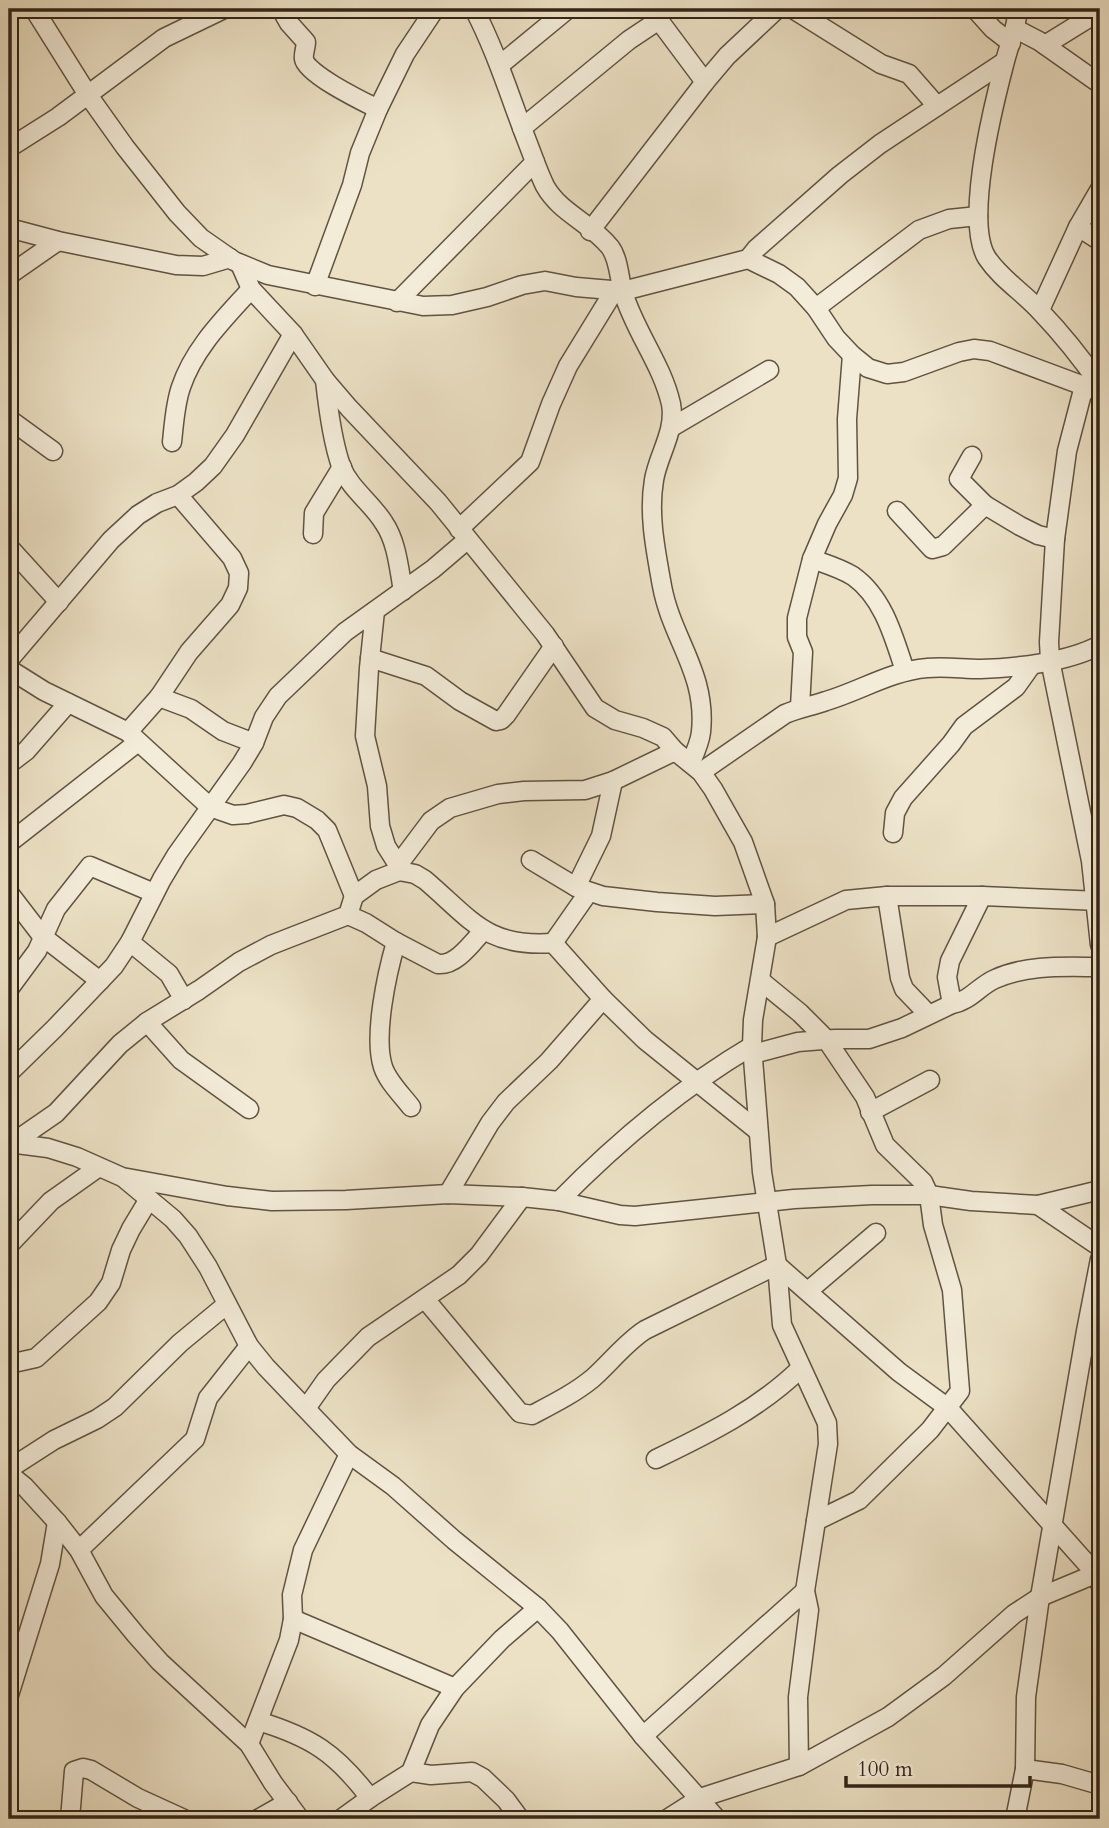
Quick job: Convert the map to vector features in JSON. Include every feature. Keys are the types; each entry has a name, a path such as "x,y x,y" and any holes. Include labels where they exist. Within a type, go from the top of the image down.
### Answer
{"street":[{"path":"9,148 88,95 164,38 224,9"},
{"path":"281,9 306,42 303,58 307,66 342,92 378,109"},
{"path":"316,286 352,185 360,153 378,109 405,54 435,9"},
{"path":"474,9 500,65 503,81 546,188 556,201 610,247 615,255 618,291 660,371 671,405 672,427 658,459 653,484 652,516 666,607 697,677 701,735 696,767"},
{"path":"500,65 568,9"},
{"path":"590,231 705,82 727,56 777,9"},
{"path":"793,9 881,64 909,74 937,106"},
{"path":"814,23 827,9"},
{"path":"975,9 993,29 1045,45 1100,84"},
{"path":"1018,9 984,160 978,216 986,257 1040,310 1086,364 1095,388 1067,452 1055,538 1049,642 1050,660 1096,859 1100,945"},
{"path":"41,10 88,95 177,213 201,238 235,261 268,275 423,306 452,305 545,281 618,291 748,259 840,175 1004,62"},
{"path":"1045,45 1100,10"},
{"path":"522,128 629,40 656,22 661,23 705,82"},
{"path":"397,302 535,162"},
{"path":"1040,310 1078,227 1100,190"},
{"path":"816,309 919,230 949,219 978,216"},
{"path":"1078,227 1100,241"},
{"path":"9,228 58,242 176,265 203,266 235,261"},
{"path":"9,275 58,242"},
{"path":"748,259 779,274 797,287 836,338 868,368 887,374 904,372 958,352 974,349 990,351 1095,388"},
{"path":"235,261 251,289 293,334 325,380 438,502 554,646 595,708 615,720 663,737 675,751 696,767 743,842 765,904 767,937 753,1020 753,1050 758,1131 777,1265 782,1325 827,1423 828,1444 805,1591 810,1610 799,1697 799,1766"},
{"path":"172,442 180,388 190,366 209,335 251,289"},
{"path":"9,1073 100,981 130,942 177,854 254,743 264,717 278,696 345,632 403,591 463,534 530,462 568,366 618,291"},
{"path":"293,334 235,435 213,466 177,495 138,515 111,540 59,601 9,667 68,703 133,737 210,807 233,815 284,805 297,808 317,820 327,830 354,896"},
{"path":"800,707 803,652 796,629 802,593 812,559 843,495 848,478 847,419 852,355"},
{"path":"672,427 769,370"},
{"path":"325,380 342,467 360,495 389,530 403,591"},
{"path":"9,419 54,451"},
{"path":"972,456 959,479 985,505 1029,531 1055,538"},
{"path":"313,534 314,513 342,467"},
{"path":"9,843 133,737 188,652 230,605 238,588 239,573 232,558 177,495"},
{"path":"897,511 928,547 938,549 985,505"},
{"path":"9,547 59,601"},
{"path":"812,559 842,570 855,578 874,597 884,614 905,671"},
{"path":"376,611 365,736 377,786 380,826 386,846 398,868 425,880 483,931 512,942 533,945 553,943"},
{"path":"696,767 800,707 827,701 905,671 1031,666 1085,653 1100,645"},
{"path":"370,658 426,676 460,701 496,721 506,715 554,646"},
{"path":"893,833 895,813 903,798 964,726 1016,687 1031,666"},
{"path":"159,697 191,709 223,731 254,743"},
{"path":"9,764 26,751 68,703"},
{"path":"348,915 354,896 398,868 431,821 450,808 498,794 585,790 613,781 675,751"},
{"path":"553,943 582,890 601,836 613,781"},
{"path":"531,860 582,890 657,902 715,906 765,904"},
{"path":"9,989 37,951 56,909 90,866 154,893"},
{"path":"9,893 43,936 100,981"},
{"path":"767,937 846,900 887,896 982,896 1097,900"},
{"path":"887,896 900,978 904,989 928,1014"},
{"path":"952,1004 947,977 950,961 982,896"},
{"path":"11,1143 56,1112 120,1044 147,1022 239,962 271,945 348,915 438,964 446,965 469,947 483,931"},
{"path":"130,942 169,974 184,1000"},
{"path":"396,942 387,974 380,1054 383,1068 390,1080 411,1107"},
{"path":"553,943 603,999 645,1040 758,1131"},
{"path":"559,1201 620,1142 697,1082 753,1050 826,1039 869,1039 902,1028 952,1004 964,1002 1001,976 1043,967 1100,967"},
{"path":"761,981 826,1039 856,1081 885,1145 922,1182 929,1195 933,1225 953,1290 960,1391 930,1430 859,1500 816,1521"},
{"path":"449,1194 490,1123 506,1102 549,1060 603,999"},
{"path":"147,1022 181,1060 249,1109"},
{"path":"870,1112 930,1080"},
{"path":"11,1143 48,1148 122,1177 227,1196 272,1201 449,1194 522,1197 559,1201 635,1216 767,1202 929,1195 971,1201 1038,1205 1100,1190"},
{"path":"9,1245 51,1202 99,1167"},
{"path":"122,1177 188,1236 208,1267 249,1346 349,1454 393,1486 453,1540 538,1608 560,1631 643,1736 717,1819"},
{"path":"307,1407 326,1380 368,1337 459,1275 479,1255 522,1197"},
{"path":"9,1364 36,1358 98,1302 111,1283 121,1250 149,1199"},
{"path":"1038,1205 1100,1247"},
{"path":"808,1292 876,1233"},
{"path":"1015,1819 1024,1769 1026,1698 1052,1524 1100,1259"},
{"path":"425,1299 520,1413 532,1415 586,1383 645,1330 777,1265"},
{"path":"667,1819 700,1798 799,1766 888,1717 944,1676 1014,1614 1041,1597 1099,1577 948,1408 899,1372 777,1265"},
{"path":"226,1305 180,1343 115,1408 54,1440 9,1472 57,1522 79,1550 104,1596 136,1635 160,1662 249,1744 300,1819"},
{"path":"79,1550 195,1439 208,1398 249,1346"},
{"path":"656,1460 746,1413 780,1389 801,1368"},
{"path":"249,1744 289,1640 293,1619 292,1595 303,1550 349,1454"},
{"path":"9,1695 50,1564 57,1522"},
{"path":"643,1736 805,1591"},
{"path":"341,1819 411,1772 430,1724 455,1688 502,1639 538,1608"},
{"path":"293,1619 455,1688"},
{"path":"258,1721 311,1740 352,1774 370,1798"},
{"path":"70,1819 74,1771 83,1768 92,1770 138,1798 184,1819"},
{"path":"1024,1769 1072,1776 1100,1785"},
{"path":"411,1772 431,1775 472,1772 484,1779 506,1800 520,1819"},
{"path":"258,1819 288,1802"}]}
